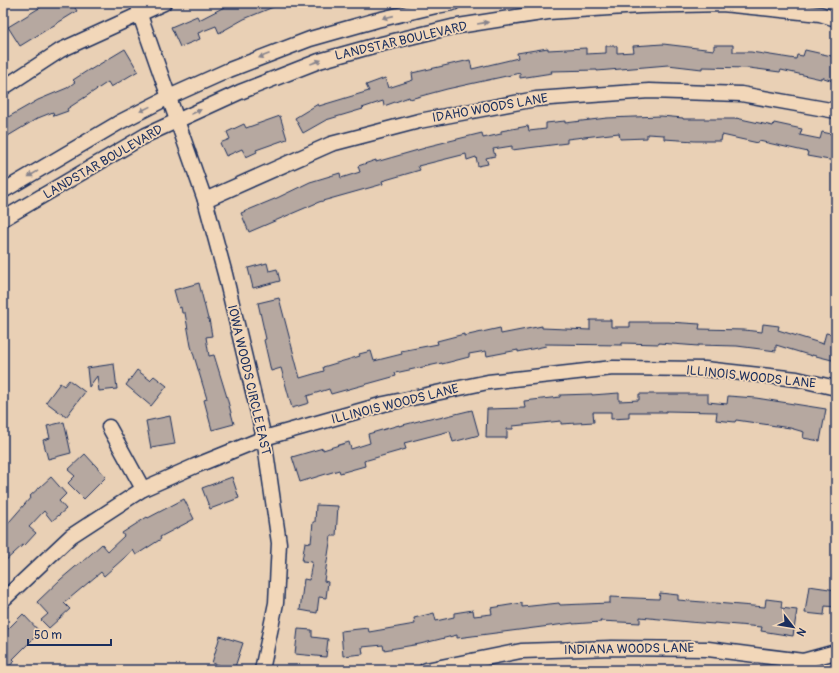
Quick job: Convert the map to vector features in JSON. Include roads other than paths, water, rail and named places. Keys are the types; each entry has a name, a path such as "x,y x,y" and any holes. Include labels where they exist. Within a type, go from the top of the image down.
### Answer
{"street":[{"path":"3,88 61,50 139,9 164,3"},
{"name":"LANDSTAR BOULEVARD","path":"3,191 120,122 229,70 310,39 377,20 453,3"},
{"name":"LANDSTAR BOULEVARD","path":"3,219 146,135 240,92 319,61 452,27 548,12 640,4 722,4 820,14 836,19"},
{"name":"IOWA WOODS CIRCLE EAST","path":"139,9 205,200 225,274 264,438 279,543 276,603 263,670"},
{"name":"IDAHO WOODS LANE","path":"205,200 331,144 419,121 536,99 649,91 741,94 836,111"},
{"name":"ILLINOIS WOODS LANE","path":"3,600 71,536 143,489 264,438 384,404 488,382 613,368 705,369 797,379 836,388"},
{"path":"109,427 143,489"},
{"name":"INDIANA WOODS LANE","path":"426,670 521,651 612,648 708,649 803,661 832,653"}]}
